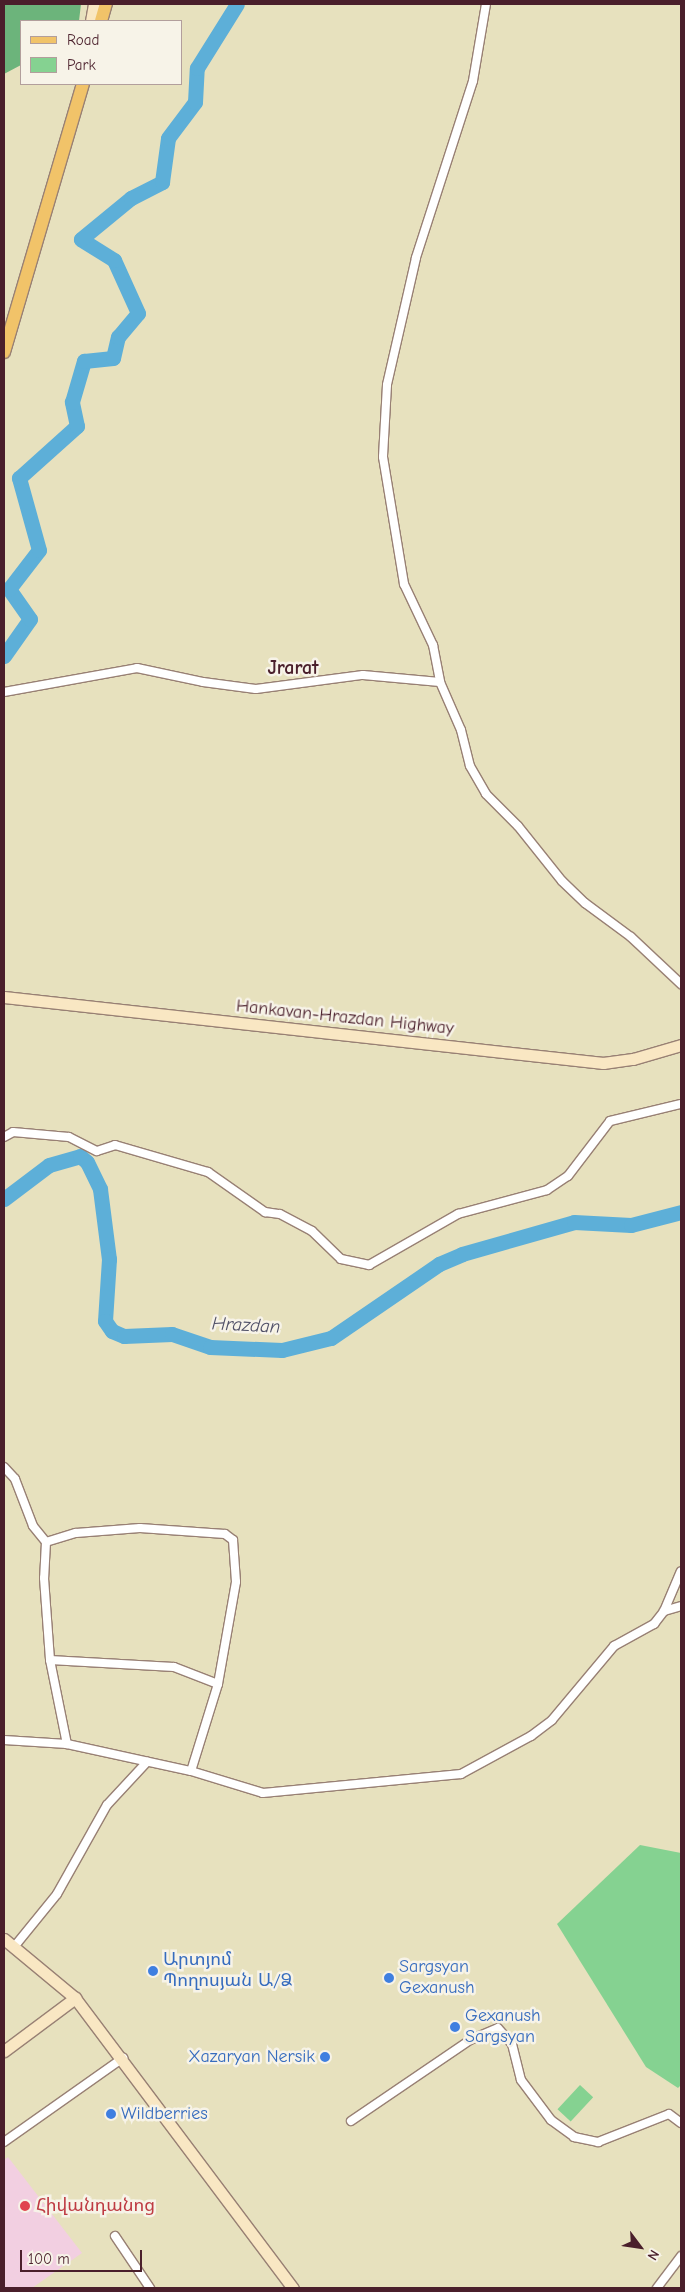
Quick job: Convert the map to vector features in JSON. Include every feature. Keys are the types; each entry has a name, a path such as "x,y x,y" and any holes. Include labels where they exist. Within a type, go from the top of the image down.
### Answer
{"main road":[{"path":"91,20 94,4"},
{"path":"101,20 106,4"},
{"path":"4,352 83,85"},
{"name":"Hankavan-Hrazdan Highway","path":"4,997 603,1063 633,1059 681,1045"},
{"path":"4,1939 75,1998 123,2058 293,2288"},
{"path":"4,2051 75,1998"}],"street":[{"path":"486,4 473,81 416,258 397,334 385,417 383,457 404,584 433,645 440,682 461,730 470,766 486,794 518,826 579,898 631,937 681,984"},
{"path":"4,692 137,668 203,682 256,689 363,675 440,682"},
{"path":"4,1137 13,1132 69,1138 97,1151 115,1145 208,1172 265,1212 280,1214 312,1231 341,1259 369,1265 458,1214 547,1190 568,1176 610,1121 681,1104"},
{"path":"4,1467 14,1479 33,1526 46,1542 44,1578 50,1660 67,1744"},
{"path":"46,1542 76,1533 140,1528 225,1534 233,1540 236,1582 218,1684 191,1771"},
{"path":"4,1740 67,1744 191,1771 263,1793 461,1774 531,1736 552,1720 614,1646 654,1624 664,1611 681,1572"},
{"path":"664,1611 681,1606"},
{"path":"50,1660 174,1667 218,1684"},
{"path":"14,1947 57,1894 107,1805 147,1762"},
{"path":"351,2121 470,2040 498,2028 512,2044 521,2080 551,2120 574,2137 598,2142 669,2114 681,2123"},
{"path":"4,2142 123,2058"},
{"path":"115,2236 150,2288"},
{"path":"657,2288 681,2256"}],"shaded area":[{"name":"Հիվանդանոց","path":"8,2157 82,2253 32,2288 4,2288 4,2160"}],"green space":[{"path":"4,4 81,4 79,20 20,20 20,66 4,74"},
{"path":"640,1845 681,1853 681,2085 678,2088 646,2067 557,1924"},
{"path":"580,2085 593,2097 571,2121 557,2109"}],"waterway":[{"path":"4,656 30,619 9,589 39,550 19,478 77,426 72,402 84,361 113,358 118,337 138,313 114,260 81,239 131,198 162,182 168,138 195,102 197,68 237,4"},
{"name":"Hrazdan","path":"4,1199 49,1165 80,1156 87,1162 100,1189 109,1259 105,1321 112,1331 124,1336 172,1334 210,1347 282,1350 331,1338 439,1264 462,1254 574,1222 631,1225 681,1212"}],"place":[{"name":"Արտյոմ Պողոսյան Ա/Ձ","path":"153,1971"},
{"name":"Sargsyan Gexanush","path":"389,1978"},
{"name":"Gexanush Sargsyan","path":"455,2027"},
{"name":"Xazaryan Nersik","path":"325,2057"},
{"name":"Wildberries","path":"111,2114"},
{"name":"Հիվանդանոց","path":"25,2206"}],"district":[{"name":"Jrarat","path":"293,667"}]}
